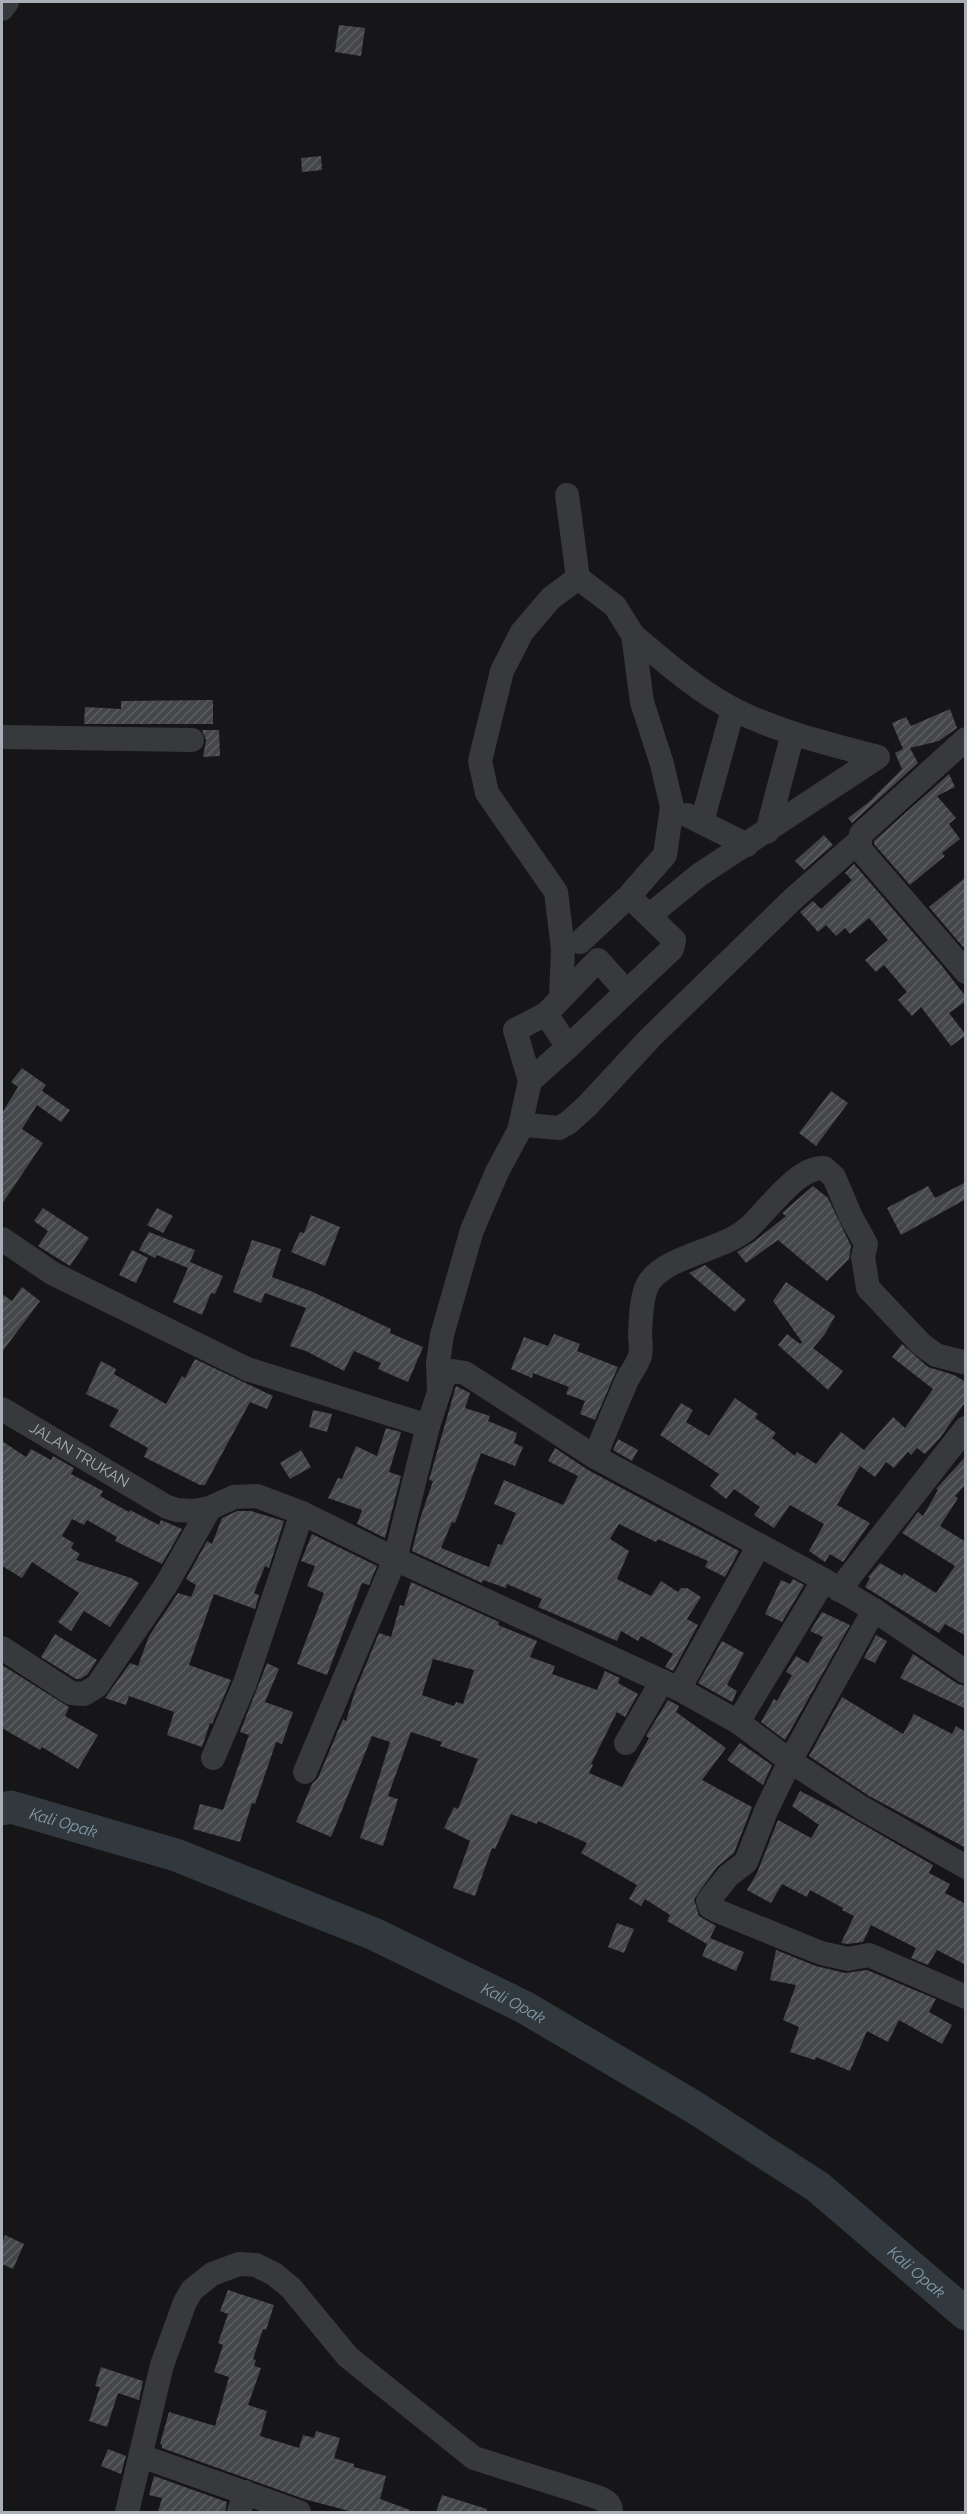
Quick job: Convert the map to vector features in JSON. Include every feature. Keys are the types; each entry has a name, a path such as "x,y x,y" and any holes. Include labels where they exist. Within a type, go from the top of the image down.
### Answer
{"street":[{"path":"2,9 7,2"},
{"path":"567,495 578,578 615,606 633,635 687,680 733,709 793,734 878,757 769,826 699,875 650,915"},
{"path":"568,1047 553,1006 563,949 556,892 487,793 480,761 502,671 522,632 551,598 578,578"},
{"path":"580,942 629,896 665,855 672,807 662,764 642,702 633,635"},
{"path":"702,822 733,709"},
{"path":"769,826 793,734"},
{"path":"2,737 192,740"},
{"path":"519,1131 526,1125 559,1128 568,1123 587,1106 650,1038 785,907 858,842 861,834 966,739"},
{"path":"672,807 702,822 769,826"},
{"path":"858,842 859,848 966,972"},
{"path":"530,1081 672,949 674,940 629,896"},
{"path":"560,923 598,960 626,992"},
{"path":"439,1394 439,1351 458,1273 472,1230 497,1172 519,1131 530,1081 515,1030 553,1006 598,960"},
{"path":"595,1457 641,1354 642,1314 649,1283 665,1268 734,1238 794,1182 818,1167 825,1168 834,1177 851,1217 866,1244 864,1264 868,1288 921,1344 936,1354 966,1364"},
{"path":"2,1239 52,1273 247,1369 428,1426"},
{"path":"305,1772 394,1559 428,1426 444,1377 453,1371 465,1373 595,1457 832,1585 966,1672"},
{"name":"JALAN TRUKAN","path":"2,1409 158,1502 177,1510 195,1511 210,1508 234,1497 257,1496 302,1514 394,1559 671,1685 738,1722 790,1761 862,1808 966,1866"},
{"path":"738,1722 832,1585 966,1428"},
{"path":"2,1648 71,1693 84,1694 97,1686 166,1585 210,1508"},
{"path":"213,1758 245,1683 302,1514"},
{"path":"626,1743 671,1685 759,1545"},
{"path":"873,1610 790,1761 766,1811 746,1862 716,1889 708,1901 710,1907 821,1953 848,1959 868,1955 966,1997"},
{"path":"127,2512 162,2365 185,2302 192,2290 212,2274 223,2268 239,2264 256,2265 274,2274 291,2288 348,2357 474,2458 597,2497 607,2502 611,2512"},
{"path":"141,2456 242,2502 299,2512"}],"building":[{"path":"339,25 365,28 361,56 335,52"},
{"path":"321,156 322,170 302,172 301,158"},
{"path":"213,700 213,724 84,724 85,707 121,709 121,701"},
{"path":"950,709 957,728 939,741 910,748 918,763 852,823 848,818 869,802 902,769 895,753 903,749 892,723 906,717 911,726"},
{"path":"202,730 219,730 220,756 203,757 206,740"},
{"path":"949,774 955,787 937,796 956,818 949,824 960,839 942,853 945,856 910,885 874,844 874,841"},
{"path":"824,835 833,845 804,870 795,861"},
{"path":"854,864 966,997 966,1001 949,1013 966,1035 951,1046 921,1007 912,1016 898,1000 907,992 884,965 876,972 865,960 888,940 869,918 850,934 845,928 836,936 826,925 818,932 800,912 813,901 821,909 852,880 845,873"},
{"path":"966,877 966,944 963,947 929,907"},
{"path":"22,1068 46,1085 42,1091 70,1110 61,1122 37,1105 22,1129 43,1143 2,1204 2,1113 18,1087 11,1082"},
{"path":"831,1091 848,1103 816,1146 799,1133"},
{"path":"966,1182 966,1199 901,1235 887,1208 928,1186 935,1198"},
{"path":"813,1186 828,1198 851,1246 849,1259 827,1281 778,1240 746,1263 737,1252 786,1216 782,1213"},
{"path":"43,1208 89,1238 70,1266 38,1246 48,1231 34,1221"},
{"path":"157,1208 173,1216 163,1233 147,1225"},
{"path":"311,1215 340,1227 325,1266 291,1252 300,1232 304,1233"},
{"path":"149,1232 195,1250 190,1262 223,1276 215,1294 211,1293 202,1315 173,1302 188,1268 157,1255 155,1258 139,1250"},
{"path":"252,1240 281,1249 272,1277 313,1292 391,1329 390,1333 423,1347 408,1382 378,1369 381,1363 354,1351 344,1371 306,1351 290,1346 306,1308 265,1293 261,1303 233,1292"},
{"path":"132,1250 148,1258 136,1283 119,1275"},
{"path":"705,1265 746,1300 735,1312 689,1273"},
{"path":"786,1282 835,1316 825,1334 813,1348 843,1371 828,1390 778,1345 787,1334 800,1344 802,1342 773,1301"},
{"path":"22,1287 40,1301 2,1352 2,1294 12,1301"},
{"path":"554,1334 580,1344 577,1351 618,1367 595,1420 580,1414 585,1401 566,1394 569,1387 533,1373 532,1378 511,1369 524,1337 548,1346"},
{"path":"902,1344 928,1367 954,1375 966,1382 966,1401 940,1438 925,1454 917,1448 911,1455 908,1452 894,1468 886,1462 875,1477 860,1466 837,1505 870,1523 843,1562 830,1554 825,1562 809,1551 824,1524 790,1505 774,1528 754,1515 760,1507 734,1489 726,1499 710,1486 719,1474 660,1435 681,1403 693,1410 686,1422 709,1436 735,1398 758,1414 755,1418 776,1433 772,1438 795,1456 797,1452 816,1464 841,1432 864,1450 893,1417 905,1428 933,1389 892,1357"},
{"path":"195,1359 273,1396 267,1409 250,1402 205,1485 200,1485 144,1457 148,1448 109,1426 119,1410 86,1394 101,1361 116,1369 114,1374 166,1404 182,1376 185,1378"},
{"path":"456,1386 470,1393 465,1408 490,1416 488,1421 517,1433 514,1443 523,1447 515,1466 481,1453 455,1523 452,1522 441,1548 489,1567 498,1544 502,1545 516,1513 494,1504 504,1480 563,1505 578,1476 548,1461 555,1448 588,1470 739,1551 725,1577 705,1567 708,1561 658,1539 656,1542 619,1524 610,1539 629,1551 617,1579 651,1596 661,1581 678,1592 681,1588 687,1588 701,1597 687,1619 698,1625 673,1671 665,1667 673,1654 641,1636 638,1641 621,1631 617,1641 538,1607 542,1599 507,1584 506,1588 483,1580 482,1583 412,1551 433,1481 429,1480"},
{"path":"313,1410 332,1414 327,1432 309,1427"},
{"path":"386,1428 401,1432 389,1472 401,1476 385,1538 357,1524 362,1510 328,1498 338,1478 342,1479 356,1446 377,1456"},
{"path":"618,1439 638,1450 632,1461 613,1450"},
{"path":"2,1441 26,1457 31,1449 51,1460 53,1456 74,1468 71,1474 103,1491 100,1496 159,1525 161,1520 182,1529 162,1564 115,1541 117,1537 87,1520 84,1525 72,1519 62,1536 74,1543 71,1548 80,1554 76,1560 131,1578 139,1583 110,1627 84,1611 71,1631 58,1622 79,1593 32,1562 22,1578 2,1566"},
{"path":"301,1450 311,1467 290,1479 280,1463"},
{"path":"966,1456 966,1484 955,1496 958,1498 940,1526 966,1542 966,1636 945,1624 939,1633 865,1587 870,1578 868,1577 880,1563 902,1576 904,1573 936,1593 955,1566 902,1533 918,1512 923,1516 938,1490 936,1489"},
{"path":"237,1511 251,1511 284,1521 269,1568 265,1566 254,1593 259,1595 255,1609 214,1594 189,1665 231,1680 212,1724 210,1723 202,1747 167,1735 174,1712 129,1696 126,1705 105,1698 130,1663 138,1666 149,1636 178,1593 191,1597 196,1585 186,1579 207,1541 212,1544 222,1518"},
{"path":"312,1534 377,1566 369,1585 362,1583 327,1675 297,1664 324,1593 307,1586 315,1566 301,1561"},
{"path":"793,1579 804,1585 782,1622 765,1614 781,1580 790,1584"},
{"path":"411,1582 499,1622 498,1625 537,1641 530,1657 555,1666 552,1674 597,1690 605,1671 620,1678 618,1683 638,1694 625,1717 617,1712 591,1764 593,1765 589,1773 622,1787 649,1738 646,1736 668,1700 679,1706 676,1712 726,1748 702,1780 752,1807 734,1853 717,1867 694,1899 699,1916 716,1926 710,1938 744,1952 736,1971 702,1956 707,1944 667,1921 670,1915 645,1899 641,1906 629,1899 637,1885 581,1853 587,1843 538,1821 537,1824 511,1814 495,1849 492,1848 475,1896 453,1888 470,1841 444,1828 454,1807 458,1809 478,1759 440,1746 442,1742 411,1732 388,1796 398,1799 383,1846 360,1838 390,1742 372,1736 331,1837 296,1822 343,1719 346,1721 355,1691 379,1633 391,1637 400,1605 404,1606","holes":["433,1659 474,1670 463,1704 456,1702 454,1706 422,1695"]},
{"path":"822,1612 850,1625 785,1740 761,1722 774,1699 777,1701 792,1675 786,1672 796,1656 808,1663 823,1637 810,1631"},
{"path":"55,1634 97,1660 87,1675 76,1679 41,1657"},
{"path":"876,1635 887,1641 875,1663 864,1658"},
{"path":"722,1641 744,1653 727,1685 737,1691 732,1702 698,1683"},
{"path":"913,1654 958,1684 966,1686 966,1709 900,1678"},
{"path":"267,1663 279,1669 265,1702 293,1712 282,1744 276,1742 255,1804 252,1803 240,1842 193,1829 200,1804 223,1810 249,1735 240,1732"},
{"path":"2,1665 69,1707 65,1716 98,1735 78,1769 42,1747 40,1750 2,1728"},
{"path":"842,1697 903,1734 914,1714 952,1734 956,1726 966,1732 966,1848 869,1796 809,1756"},
{"path":"740,1743 772,1765 763,1785 727,1760"},
{"path":"800,1791 933,1865 929,1873 950,1884 945,1893 966,1904 966,1965 937,1950 928,1965 911,1958 916,1948 871,1925 863,1942 841,1943 854,1916 810,1890 807,1897 782,1884 771,1903 747,1890 757,1873 778,1820 811,1838 819,1825 792,1806"},
{"path":"617,1923 634,1929 624,1953 608,1947"},
{"path":"776,1950 816,1966 845,1973 867,1970 936,1999 929,2012 952,2025 942,2044 899,2020 888,2042 867,2031 850,2071 816,2057 815,2060 790,2052 799,2027 783,2020 796,1985 770,1980"},
{"path":"5,2235 24,2244 13,2269 2,2264 2,2243"},
{"path":"228,2290 274,2305 253,2359 256,2360 254,2366 261,2368 248,2405 267,2411 260,2436 299,2448 303,2435 314,2438 316,2431 340,2438 334,2458 354,2464 354,2467 386,2476 380,2499 410,2510 410,2512 353,2512 304,2499 162,2448 160,2444 169,2412 215,2426 229,2377 214,2372 223,2345 218,2343 228,2314 220,2311"},
{"path":"101,2367 143,2381 139,2400 118,2393 107,2427 89,2421 100,2387 95,2386"},
{"path":"108,2449 126,2456 121,2474 101,2466"},
{"path":"154,2476 227,2502 225,2512 158,2512 162,2498 149,2495"},
{"path":"442,2495 487,2509 486,2512 436,2512"}],"waterway":[{"name":"Kali Opak","path":"2,1809 11,1807 176,1855 374,1934 524,2007 694,2107 818,2187 966,2314"}]}
